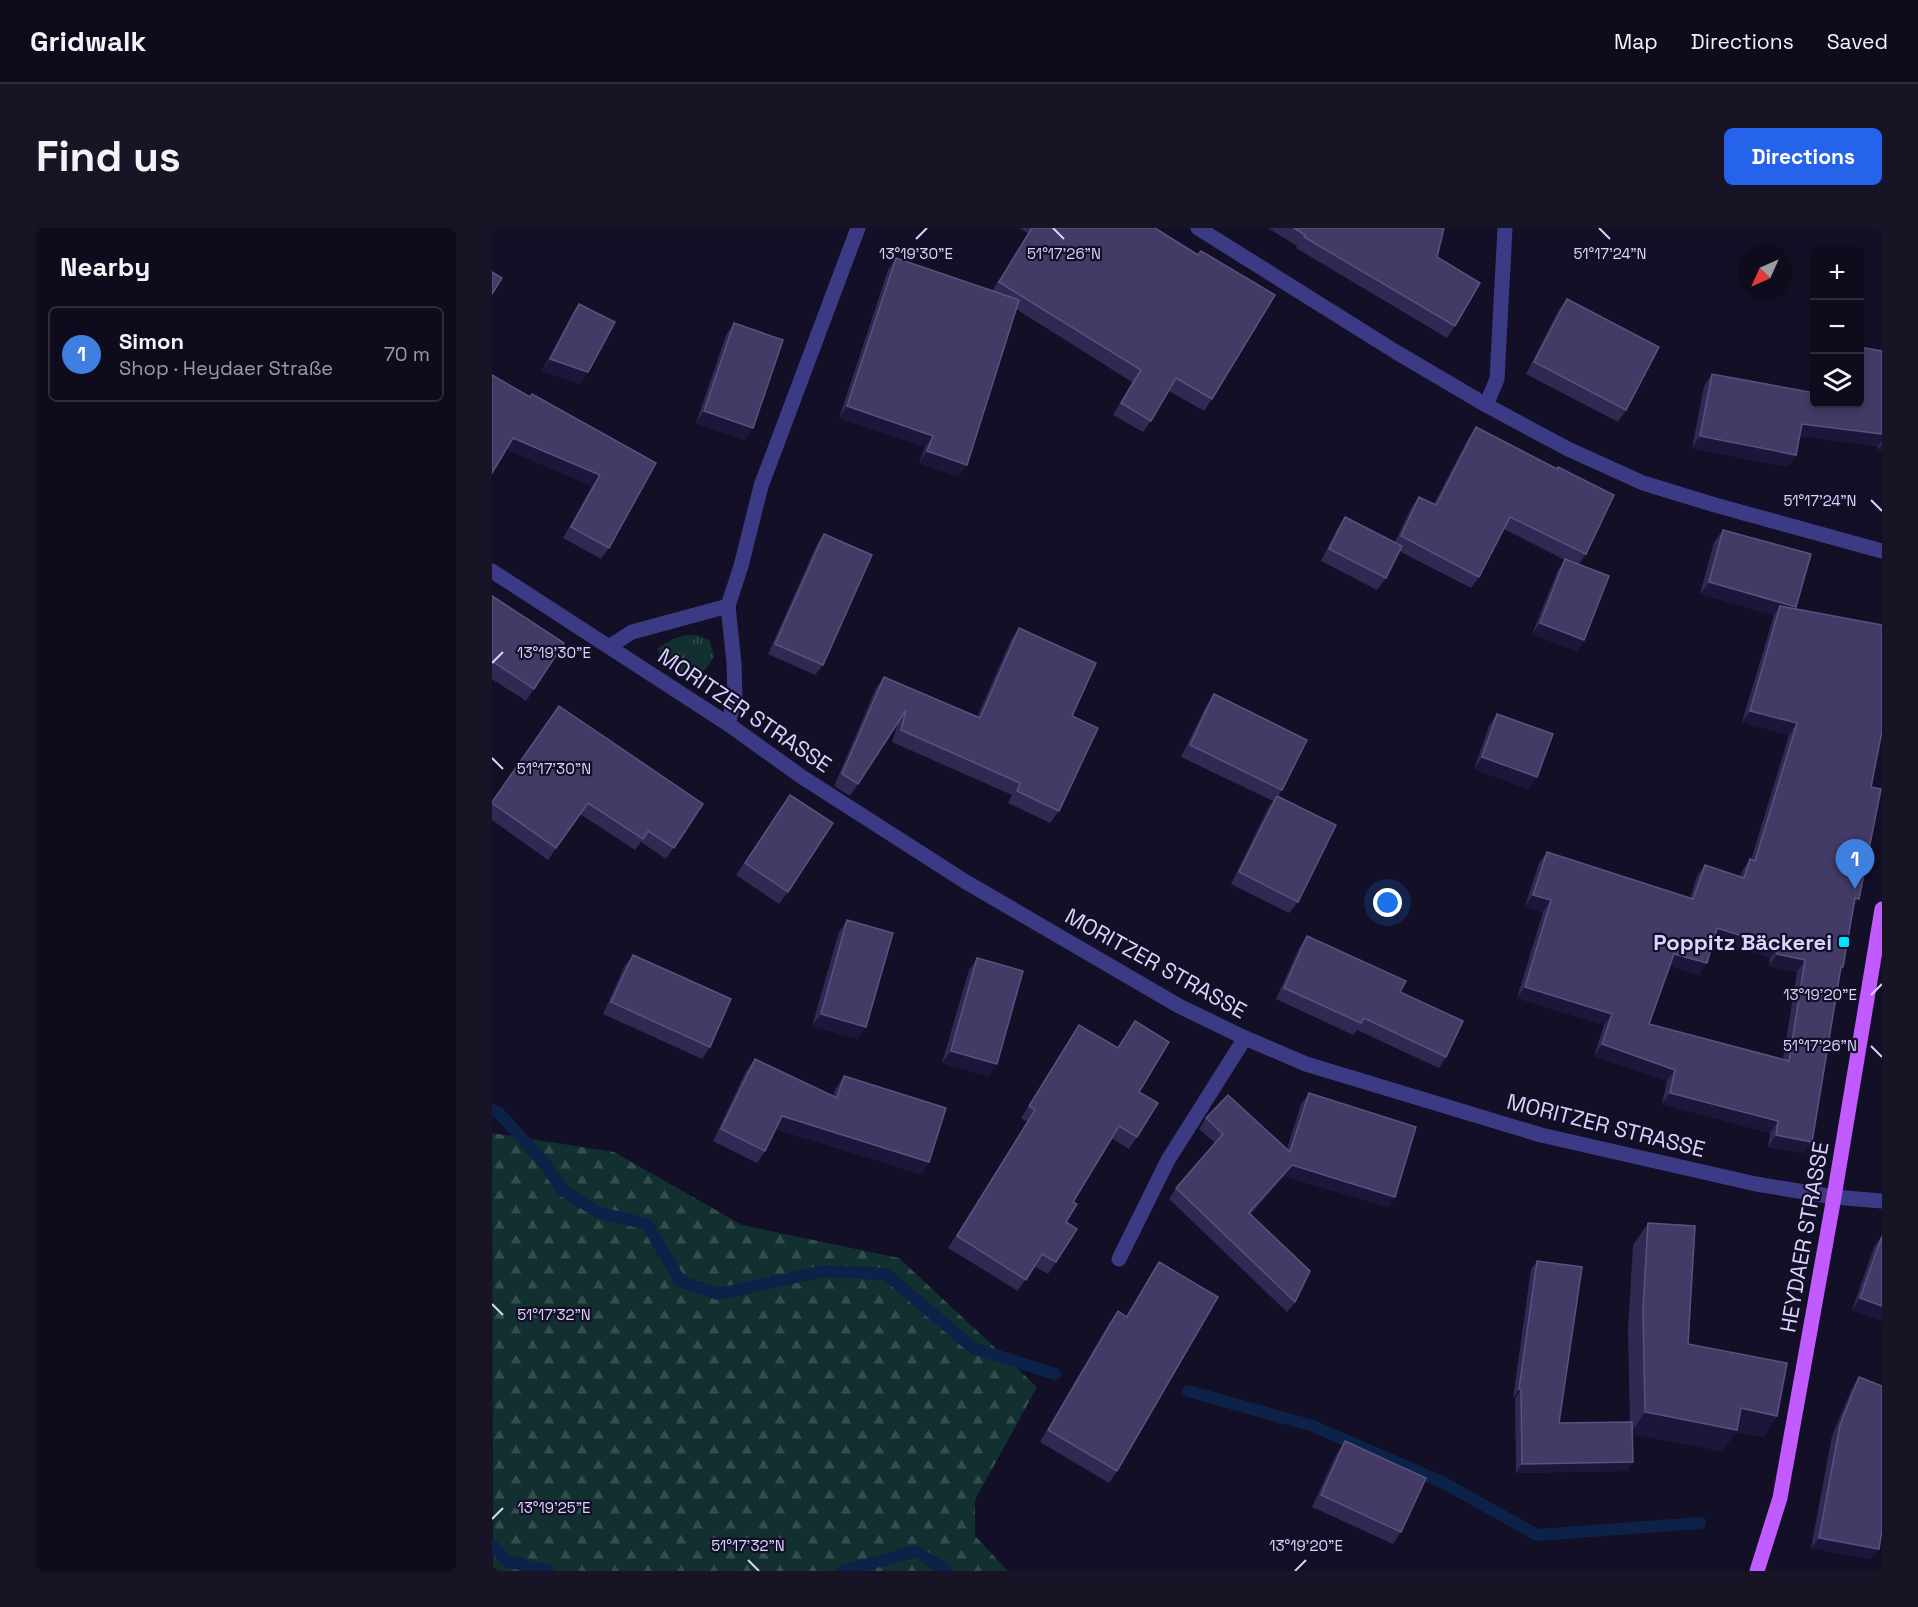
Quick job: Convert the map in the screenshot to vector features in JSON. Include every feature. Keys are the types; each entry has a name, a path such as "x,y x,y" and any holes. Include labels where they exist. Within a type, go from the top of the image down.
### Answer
{"main road":[{"name":"HEYDAER STRASSE","path":"1757,1571 1780,1498 1834,1197 1882,909"}],"street":[{"path":"728,724 735,698 728,606 741,566 761,486 858,228"},
{"path":"1198,228 1396,352 1486,405 1568,449 1643,483 1882,551"},
{"path":"1486,405 1497,379 1505,228"},
{"name":"MORITZER STRASSE","path":"492,571 728,724 802,777 966,882 1179,1006 1245,1038 1306,1064 1541,1135 1756,1184 1834,1197 1882,1202"},
{"path":"610,646 632,632 728,606"},
{"path":"1119,1259 1168,1160 1245,1038"}],"green space":[{"path":"685,635 697,635 709,640 714,655 709,665 697,674 682,673 660,658 658,648"},
{"path":"492,1133 614,1152 742,1225 899,1258 1037,1387 975,1500 975,1536 1008,1571 493,1571"}],"building":[{"path":"1032,228 1155,228 1198,255 1201,251 1275,295 1212,399 1176,378 1151,421 1121,403 1141,370 999,282"},
{"path":"1294,228 1444,228 1437,257 1480,283 1455,326 1304,237 1305,235"},
{"path":"896,258 1019,300 967,465 927,451 933,436 847,406"},
{"path":"492,272 502,278 492,294"},
{"path":"1567,299 1659,347 1626,410 1534,362"},
{"path":"579,304 615,322 588,372 550,359"},
{"path":"734,323 783,340 753,428 704,411"},
{"path":"1864,348 1882,351 1882,434 1802,424 1796,455 1700,436 1712,374 1810,392 1810,408 1864,408"},
{"path":"492,375 530,397 532,394 656,463 609,548 571,527 600,475 513,438 492,473"},
{"path":"1476,427 1557,469 1558,467 1614,495 1586,554 1510,517 1479,577 1401,536 1419,497 1436,505"},
{"path":"1345,517 1402,546 1386,578 1329,549"},
{"path":"1723,530 1811,554 1796,607 1709,582"},
{"path":"824,534 872,555 823,665 775,644"},
{"path":"1565,559 1609,576 1584,640 1540,623"},
{"path":"492,596 564,643 534,689 492,661"},
{"path":"1780,606 1882,625 1882,731 1871,787 1881,789 1859,899 1855,898 1843,967 1841,967 1812,1142 1776,1135 1778,1121 1670,1093 1675,1070 1602,1044 1612,1014 1525,987 1551,900 1533,895 1547,852 1693,899 1705,865 1744,878 1750,859 1755,861 1797,723 1750,711","holes":["1717,928 1778,947 1777,954 1805,960 1789,1061 1649,1024 1674,954 1707,963"]},
{"path":"1019,628 1096,663 1072,716 1098,728 1059,811 1017,791 1020,783 901,730 906,710 858,784 842,774 884,677 980,718"},
{"path":"1214,694 1307,740 1282,790 1190,745"},
{"path":"559,706 703,804 674,848 648,831 643,839 588,803 556,848 492,803"},
{"path":"1497,714 1553,734 1537,777 1482,757"},
{"path":"790,795 833,823 788,892 745,863"},
{"path":"1277,796 1336,825 1298,902 1239,872"},
{"path":"847,920 893,933 866,1027 821,1014"},
{"path":"1307,936 1406,981 1400,992 1463,1021 1446,1057 1364,1018 1361,1023 1284,988"},
{"path":"633,955 731,999 710,1047 611,1002"},
{"path":"977,958 1023,971 997,1064 951,1051"},
{"path":"1135,1021 1169,1042 1139,1092 1158,1103 1137,1137 1119,1126 1073,1202 1077,1204 1066,1222 1077,1229 1056,1262 1042,1254 1026,1280 957,1236 1035,1110 1029,1106 1079,1025 1118,1048"},
{"path":"755,1059 837,1098 844,1076 946,1108 929,1162 782,1116 765,1151 721,1129"},
{"path":"1309,1093 1416,1127 1395,1197 1292,1165 1249,1213 1310,1271 1295,1302 1176,1188 1223,1134 1206,1118 1228,1095 1290,1152"},
{"path":"1648,1223 1695,1226 1688,1344 1787,1363 1777,1416 1741,1408 1737,1430 1645,1412 1643,1309"},
{"path":"1882,1236 1882,1306 1860,1298"},
{"path":"1537,1261 1582,1267 1559,1423 1632,1422 1633,1462 1522,1464 1521,1390 1519,1389"},
{"path":"1159,1262 1218,1297 1117,1471 1048,1430 1118,1311 1127,1317"},
{"path":"1859,1377 1882,1386 1882,1530 1879,1549 1819,1538 1840,1425"},
{"path":"1345,1441 1426,1478 1401,1532 1321,1495"}],"waterway":[{"path":"492,1110 498,1112 543,1161 562,1190 600,1213 647,1224 680,1281 718,1294 824,1271 886,1274 973,1348 1055,1374"},
{"path":"1188,1391 1313,1426 1444,1483 1537,1535 1700,1523"},
{"path":"492,1545 507,1561 548,1571"},
{"path":"843,1571 916,1551 946,1571"}],"place":[{"name":"Simon","path":"1855,889"},
{"name":"Poppitz Bäckerei","path":"1844,942"}]}
